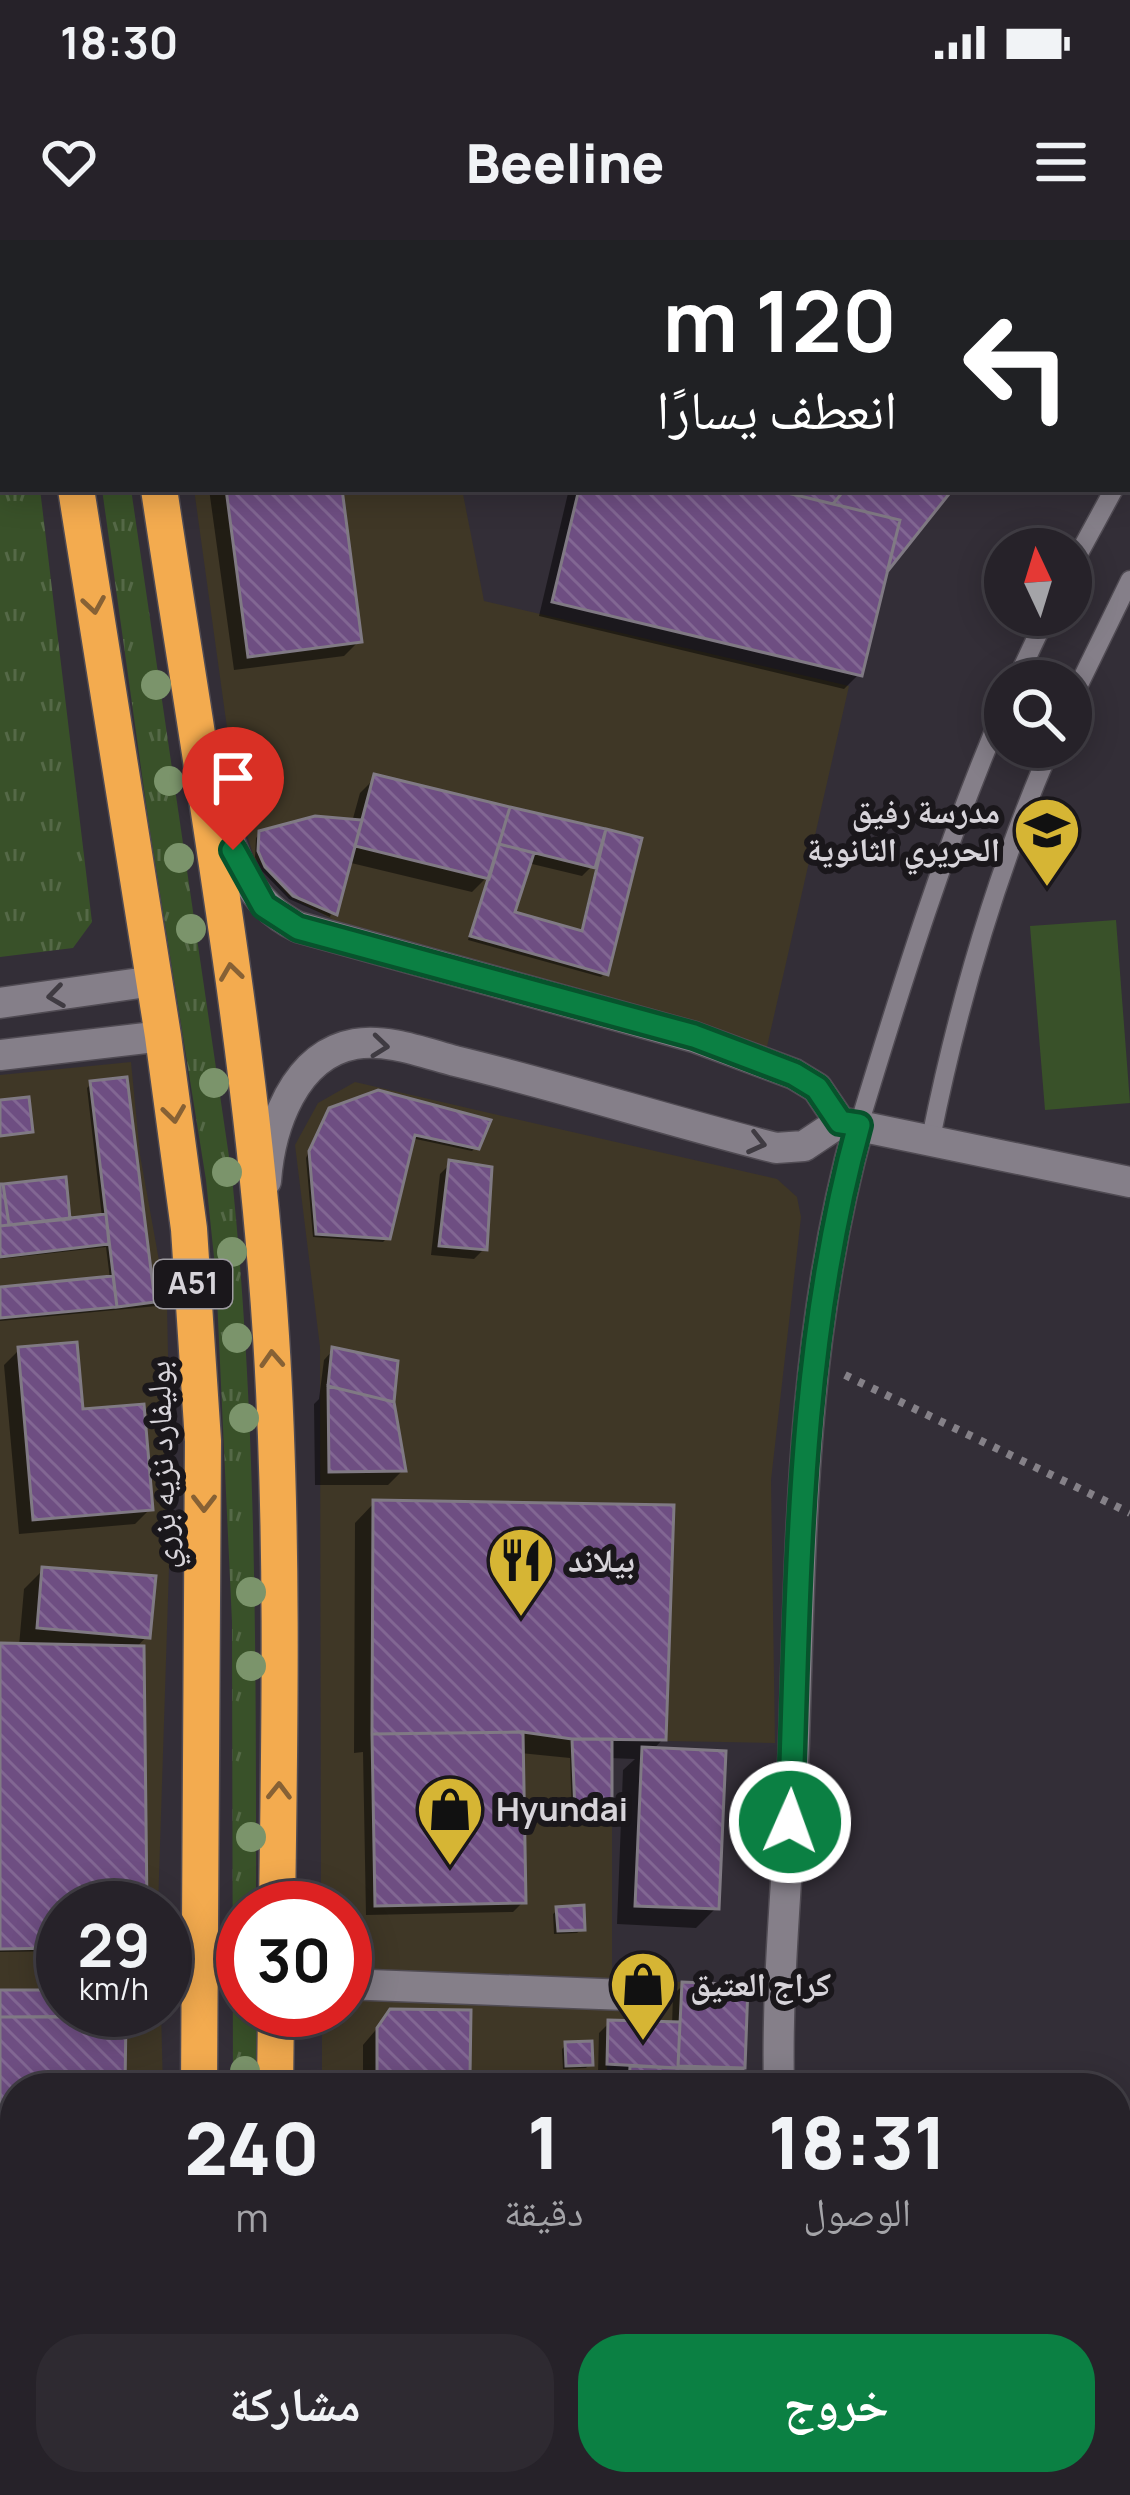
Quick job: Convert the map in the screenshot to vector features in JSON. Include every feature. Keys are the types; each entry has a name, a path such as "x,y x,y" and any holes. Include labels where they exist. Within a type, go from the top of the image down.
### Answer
{"highway":[{"name":"بوليفارد نزيه بزري","path":"76,492 189,1229 203,1441 200,2073"},
{"name":"A51","path":"159,492 249,1097 261,1223 277,1436 281,1650 277,1881"},
{"path":"275,2073 276,2037"}],"street":[{"path":"195,730 233,850 256,896 273,915 326,937 694,1036 794,1074 817,1088 849,1124 812,1358 798,1587 780,2073"},
{"path":"0,1004 154,980"},
{"path":"0,1055 163,1036"},
{"path":"261,1223 270,1148 289,1097 315,1063 356,1043 409,1049 514,1075 776,1148 804,1146 849,1124 1130,1181"},
{"path":"372,1985 652,1996"}],"lane":[{"path":"1092,529 1112,492"},
{"path":"1091,660 1130,580"},
{"path":"849,1124 984,754"},
{"path":"931,1138 974,956 1043,768"}],"path":[{"path":"812,1358 1130,1513"}],"shaded area":[{"path":"194,492 463,492 484,601 849,686 766,1051 343,925 289,896 254,857 238,807"},
{"path":"131,1062 140,1155 167,1305 171,1505 159,1881 36,1881 36,2037 162,2037 163,2073 0,2073 0,1075"},
{"path":"355,1082 777,1179 797,1197 801,1217 771,1480 775,1743 612,1740 612,1979 682,1982 678,2068 607,2064 607,2073 322,2073 322,2037 372,2037 372,1881 321,1881 320,1347 295,1145 318,1103"}],"green space":[{"path":"0,492 40,492 92,922 73,948 0,957"},
{"path":"102,492 131,492 232,1177 251,1451 256,1881 233,1881 232,1622 216,1276 206,1180"},
{"path":"1116,920 1130,1103 1045,1110 1030,926"},
{"path":"233,2037 257,2037 257,2073 233,2073"}],"building":[{"path":"226,492 342,492 362,642 248,657"},
{"path":"578,492 783,492 900,520 862,676 552,602"},
{"path":"783,492 843,492 833,504"},
{"path":"843,492 951,492 887,572 900,520 833,504"},
{"path":"374,774 510,807 489,879 355,846"},
{"path":"510,807 606,829 595,868 499,844"},
{"path":"315,816 362,820 337,915 293,896 265,867 258,851 259,831"},
{"path":"606,829 642,838 608,975 470,936 499,844 534,853 515,912 582,931"},
{"path":"127,1077 155,1302 117,1307 90,1081"},
{"path":"378,1090 491,1120 479,1149 415,1135 390,1239 316,1234 309,1151 329,1108"},
{"path":"29,1097 33,1132 0,1136 0,1100"},
{"path":"449,1160 492,1167 487,1250 439,1246"},
{"path":"66,1177 70,1219 9,1225 3,1184"},
{"path":"0,1184 9,1225 0,1226"},
{"path":"106,1214 109,1244 0,1257 0,1226"},
{"path":"113,1276 117,1307 0,1318 0,1287"},
{"path":"162,1281 165,1303 157,1304 154,1282"},
{"path":"77,1342 83,1409 144,1404 153,1510 33,1520 18,1347"},
{"path":"332,1347 398,1361 394,1402 328,1386"},
{"path":"328,1386 394,1402 406,1471 329,1472"},
{"name":"بيلاند","path":"373,1500 674,1505 666,1740 572,1739 523,1732 372,1734"},
{"path":"42,1567 156,1576 150,1638 37,1628"},
{"path":"0,1643 144,1646 147,1881 36,1881 36,1948 0,1949"},
{"path":"523,1732 526,1903 375,1906 372,1734"},
{"path":"572,1739 612,1739 612,1811 575,1812"},
{"path":"642,1747 726,1751 719,1909 635,1906"},
{"path":"584,1905 585,1930 558,1931 556,1907"},
{"path":"682,1982 748,1985 745,2068 678,2066"},
{"path":"0,1990 36,1990 36,2017 0,2017"},
{"path":"390,2009 471,2010 470,2073 377,2073 377,2028"},
{"path":"0,2017 36,2017 36,2037 126,2037 125,2073 0,2073"},
{"name":"كراج العتيق","path":"608,2020 680,2022 678,2068 607,2064"},
{"path":"592,2041 593,2065 566,2066 565,2042"},
{"path":"630,2066 743,2071 743,2073 630,2073"}],"place":[{"name":"مدرسة رفيق الحريري الثانوية","path":"1047,889"},
{"name":"بيلاند","path":"521,1619"},
{"name":"Hyundai","path":"450,1868"},
{"name":"كراج العتيق","path":"643,2043"}],"route":[{"path":"233,850 264,906 298,928 694,1036 794,1074 817,1088 840,1122 859,1125 839,1196 808,1390 790,1822"}]}
